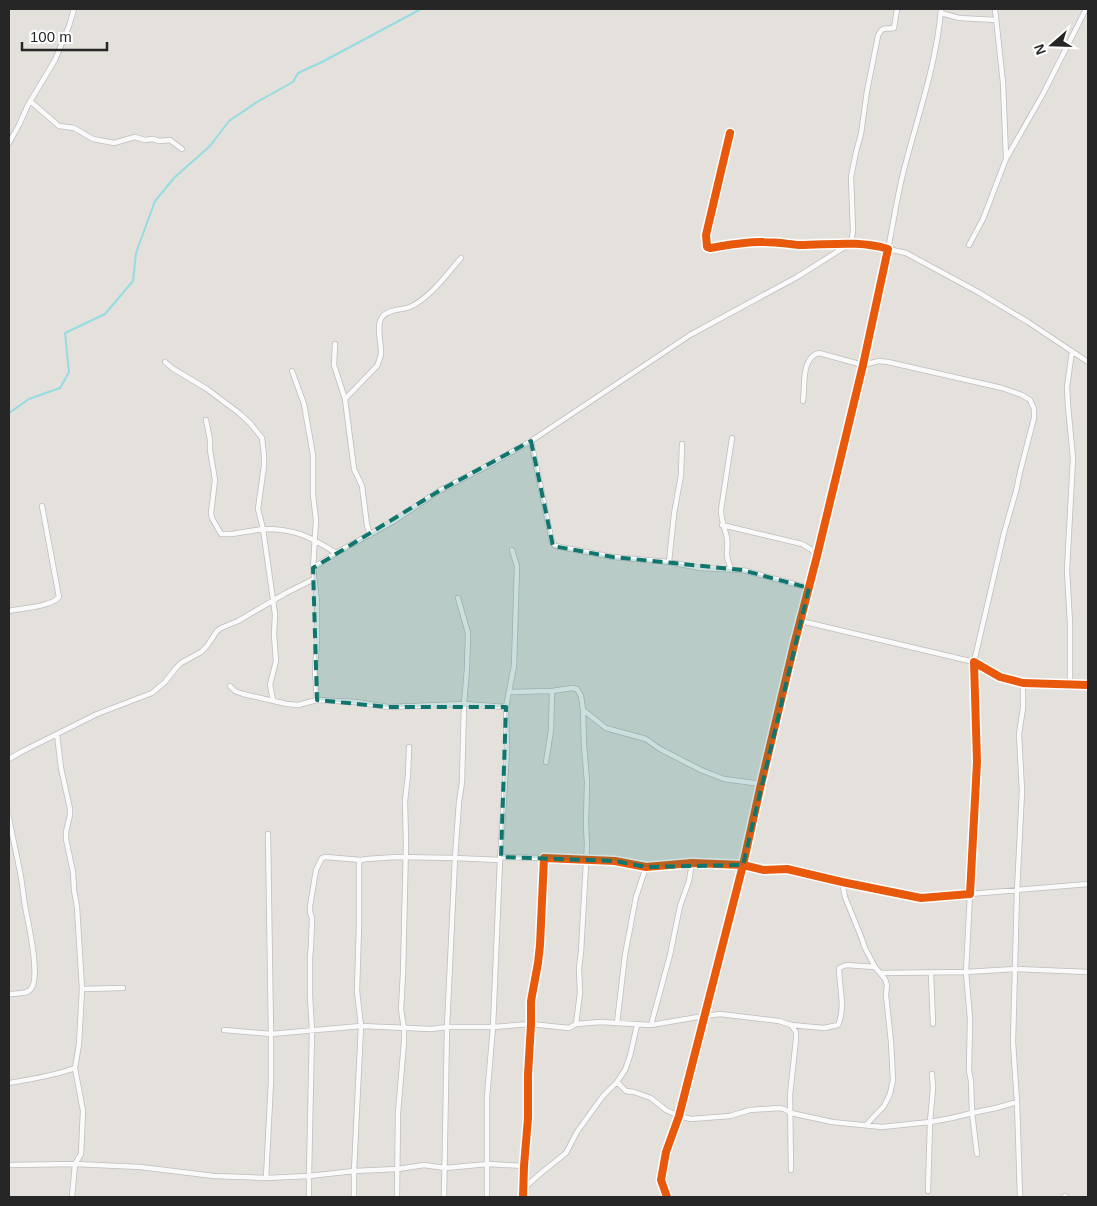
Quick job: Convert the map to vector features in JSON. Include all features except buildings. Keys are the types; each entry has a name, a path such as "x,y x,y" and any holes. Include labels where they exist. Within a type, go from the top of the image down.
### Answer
{"street":[{"path":"9,143 30,101 55,60 74,9"},
{"path":"313,568 394,521 440,491 531,441 690,335 796,277 851,244 853,232 851,177 861,134 878,36 880,30 884,28 894,28 898,9"},
{"path":"995,9 1004,83 1006,159"},
{"path":"969,245 983,218 1006,159 1043,94 1086,9"},
{"path":"666,1197 661,1180 666,1152 679,1116 743,865 761,784 864,365 905,164 935,52 941,11 959,18 996,20"},
{"path":"30,101 59,126 74,128 93,139 114,143 135,137 144,140 170,140 182,149"},
{"path":"730,134 706,235 708,247 765,242 851,244 875,245 906,253 1012,312 1088,362"},
{"path":"344,399 377,366 381,352 379,323 381,318 386,313 410,307 424,298 461,258"},
{"path":"335,344 334,365 344,399 354,469 362,486 370,534"},
{"path":"1070,684 1070,624 1067,570 1072,507 1073,458 1067,387 1072,351"},
{"path":"803,401 809,360 813,355 818,354 864,365 878,361 888,362 1002,388 1030,400 1034,409 1034,418 1004,533 974,662 977,762 966,972 970,1019 969,1065 977,1154"},
{"path":"165,362 207,389 239,413 262,438 264,466 258,509 263,529 275,614 276,661 270,685 273,700"},
{"path":"292,371 304,404 312,447 314,473 313,496 316,520 313,568 317,601 317,700"},
{"path":"206,420 215,480 211,513 221,534 263,529 284,529 302,534 336,553"},
{"path":"731,569 728,561 727,537 722,525 721,510 732,438"},
{"path":"531,441 552,542 555,546 613,557 669,562 708,569 742,570 809,588"},
{"path":"669,562 674,514 681,475 682,444"},
{"path":"9,611 49,603 56,601 59,597 42,506"},
{"path":"722,525 802,544 812,550 817,556"},
{"path":"487,1197 486,1097 493,1027 500,859 507,752 506,707 514,666 517,566 512,550"},
{"path":"9,759 97,714 152,692 165,682 182,663 201,652 220,628 257,611 273,600 314,579"},
{"path":"444,1197 447,1027 455,858 462,782 468,633 458,598"},
{"path":"801,621 974,662 1000,677 1023,684 1088,685"},
{"path":"1020,1197 1013,1042 1022,790 1020,734 1023,684"},
{"path":"230,686 235,691 243,694 298,705 317,700 388,706 464,704 506,707"},
{"path":"510,692 552,691 572,688 577,689 581,696 587,782 587,845 579,968 580,993 576,1024"},
{"path":"546,762 551,730 552,691"},
{"path":"583,710 606,728 646,739 660,749 701,770 724,779 761,784"},
{"path":"57,734 61,768 70,810 66,839 73,872 77,907 82,989 79,1044 75,1068 83,1118 81,1154 75,1164 72,1197"},
{"path":"397,1197 398,1113 404,1042 401,1009 406,837 404,801 408,775 409,747"},
{"path":"9,818 30,930 34,978 32,988 29,991 9,994"},
{"path":"266,1178 271,1081 268,834"},
{"path":"309,1197 312,1030 310,957 312,918 310,906 316,870 322,858 361,860 405,858 544,858 616,861 646,867 692,863 743,865 764,870 787,869 922,898 1088,884"},
{"path":"529,1197 523,1197 528,1118 531,1001 540,945 544,858"},
{"path":"354,1197 361,1026 357,991 359,863 361,860"},
{"path":"651,1025 692,863"},
{"path":"617,1023 625,955 636,897 646,867"},
{"path":"842,882 845,897 865,948 887,985 886,995 893,1080 890,1094 884,1106 866,1125"},
{"path":"224,1030 271,1034 361,1026 431,1029 531,1024 569,1028 576,1024 600,1022 651,1025 720,1014 824,1028 838,1025 842,1016 839,968 846,965 875,967"},
{"path":"880,973 966,972 1015,969 1088,972"},
{"path":"931,973 933,1024"},
{"path":"82,989 123,988"},
{"path":"524,1188 566,1153 576,1132 603,1096 617,1082 625,1070 630,1056 637,1025"},
{"path":"790,1170 790,1095 796,1039 796,1032 791,1025"},
{"path":"9,1083 62,1073 75,1068"},
{"path":"928,1191 932,1074"},
{"path":"617,1082 626,1091 651,1098 666,1110 691,1119 730,1116 764,1108 784,1109 790,1114 832,1122 882,1127 952,1118 1017,1102"},
{"path":"9,1165 75,1164 140,1167 214,1176 266,1178 398,1169 424,1165 445,1168 488,1164 524,1166"}],"highlighted area":[{"path":"531,441 553,546 613,557 742,570 809,588 743,865 646,867 615,861 501,857 506,707 388,707 317,700 313,568 439,491"}],"waterway":[{"path":"9,413 29,399 60,388 69,372 65,333 105,314 133,281 136,253 155,201 175,177 210,146 229,121 257,102 293,82 298,73 421,9"}],"cycle path":[{"path":"667,1197 661,1180 666,1152 679,1116 743,865 794,645 863,365 888,249 855,244 799,245 773,242 707,247 706,235 730,133"},
{"path":"523,1197 528,1118 531,1001 540,945 544,858 615,861 646,867 692,863 743,865 764,870 787,869 921,898 970,894 977,762 974,662 1000,677 1023,683 1088,685"}]}
